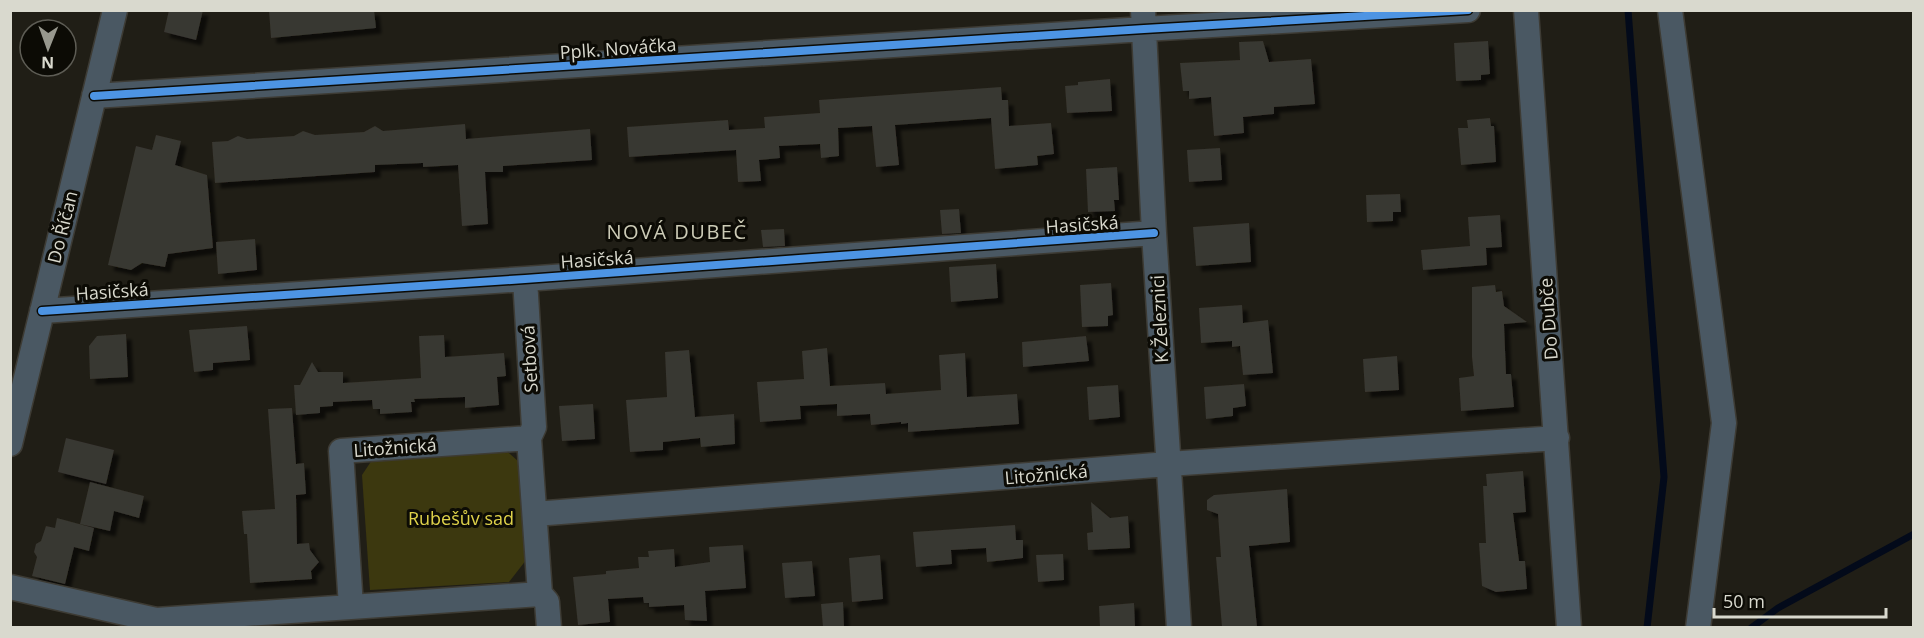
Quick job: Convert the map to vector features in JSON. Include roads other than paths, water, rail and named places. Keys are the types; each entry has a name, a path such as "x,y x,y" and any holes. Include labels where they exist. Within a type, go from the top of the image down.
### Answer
{"street":[{"name":"Do Říčan","path":"10,444 115,10"},
{"name":"Pplk. Nováčka","path":"94,96 1143,20 1468,10"},
{"name":"Do Dubče","path":"1526,10 1569,627"},
{"path":"1670,10 1724,423 1698,627"},
{"name":"K Železnici","path":"1143,20 1179,627"},
{"name":"Hasičská","path":"42,311 1154,234"},
{"name":"Setbová","path":"525,279 534,428 529,438"},
{"name":"Litožnická","path":"351,607 341,451 529,438"},
{"path":"529,438 540,594 547,602 549,627"},
{"name":"Litožnická","path":"535,514 1168,464 1557,438"},
{"path":"10,587 156,620 540,594"}],"waterway":[{"path":"1628,10 1664,477 1647,628"},
{"path":"1751,628 1778,608 1914,534"}],"district":[{"name":"NOVÁ DUBEČ","path":"677,231"}],"park label":[{"name":"Rubešův sad","path":"461,518"}]}
